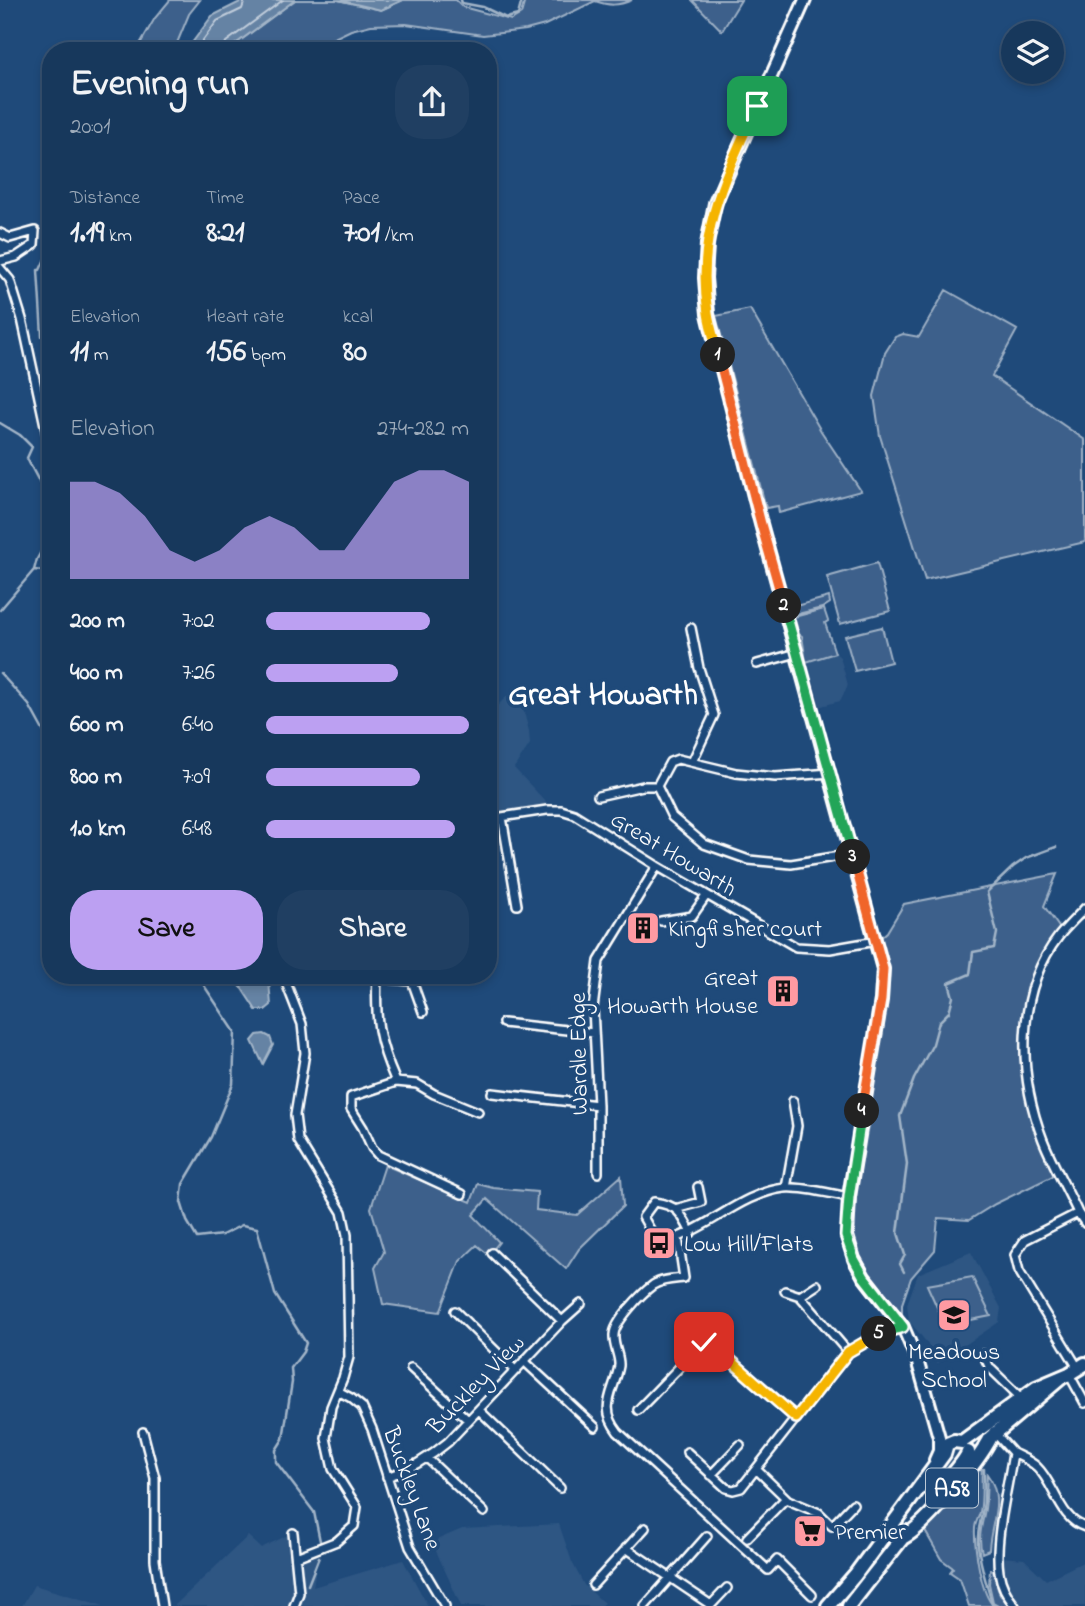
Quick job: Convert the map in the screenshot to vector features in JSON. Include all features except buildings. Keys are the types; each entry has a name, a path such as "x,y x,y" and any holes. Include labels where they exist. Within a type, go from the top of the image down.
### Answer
{"highway":[{"name":"A58","path":"904,1537 915,1531 984,1451 990,1432 1021,1398 1073,1371"},
{"name":"A58","path":"828,1606 855,1576 952,1446 990,1432 1073,1371"},
{"path":"952,1446 966,1460 959,1464 948,1461 952,1446"},
{"name":"A58","path":"849,1606 959,1464"}],"street":[{"path":"805,0 715,203 707,244 705,278 708,314 761,524 883,969 883,985 849,1197 846,1236 864,1277 903,1327 935,1419 952,1446"},
{"path":"0,233 10,238 35,231 34,245 16,257 0,261"},
{"path":"0,268 10,280 22,319 42,411"},
{"path":"691,628 699,668 714,715 692,762"},
{"path":"757,664 797,653"},
{"path":"657,786 670,762 678,759 736,773 775,777 831,773"},
{"path":"598,796 643,786 657,786"},
{"path":"657,786 672,817 705,845 749,860 791,864 852,854"},
{"name":"Great Howarth","path":"497,818 561,810 574,814 706,896 796,947 830,949 876,941"},
{"path":"502,817 517,905"},
{"name":"Wardle Edge","path":"598,1173 593,1008 599,961 656,866"},
{"path":"661,921 692,916 706,896"},
{"path":"1085,908 1058,937 1046,958 1029,1008 1024,1059 1031,1100 1044,1142 1085,1223"},
{"path":"286,984 302,1024 305,1053 295,1115 298,1140 342,1212 347,1235 349,1357 331,1407 326,1438 333,1469 357,1507 354,1526 337,1541 296,1557"},
{"path":"376,984 378,1035 396,1082"},
{"path":"413,984 423,1012"},
{"path":"503,1023 594,1033"},
{"path":"462,1194 384,1159 372,1148 351,1109 351,1097 396,1082 417,1084 478,1112"},
{"path":"492,1093 598,1105"},
{"path":"786,1188 797,1126 793,1101"},
{"path":"675,1209 701,1202 698,1187"},
{"path":"691,1233 682,1214 669,1204 654,1202 643,1217 652,1233 671,1240 691,1233 749,1197 786,1188 849,1197"},
{"path":"1078,1213 1026,1240 1016,1255 1019,1271 1073,1371 1085,1403"},
{"path":"678,1238 684,1278 653,1285 621,1318 613,1332 618,1368 609,1397 609,1420 618,1432 768,1570 777,1560 812,1595"},
{"path":"492,1253 562,1321"},
{"path":"800,1296 817,1285"},
{"path":"785,1291 800,1296 816,1318 848,1352"},
{"name":"Buckley View","path":"387,1477 428,1459 581,1304"},
{"path":"455,1311 515,1370"},
{"path":"687,1452 726,1488 740,1488 848,1352 878,1335 903,1327"},
{"path":"638,1410 704,1342 710,1342 796,1418"},
{"path":"983,1354 990,1368 1021,1398"},
{"path":"524,1360 595,1427"},
{"path":"411,1368 468,1420"},
{"name":"Buckley Lane","path":"338,1391 362,1407 410,1547 445,1606"},
{"path":"479,1410 560,1488"},
{"path":"143,1432 155,1478 155,1560 162,1606"},
{"path":"990,1432 1013,1453 1037,1466 1060,1505 1085,1527"},
{"path":"711,1475 740,1445"},
{"path":"1013,1453 999,1544 999,1572 1006,1594 1015,1606"},
{"path":"428,1459 484,1512"},
{"path":"756,1469 786,1498 819,1513 832,1526 853,1504"},
{"path":"747,1538 786,1498"},
{"path":"593,1585 645,1528"},
{"path":"293,1533 299,1593 294,1606"},
{"path":"645,1606 708,1536"},
{"path":"626,1548 710,1606 727,1588"}],"shaded area":[{"path":"170,0 200,0 189,14 177,42 141,42 155,18"},
{"path":"295,0 338,0 381,10 403,0 456,0 463,7 511,20 521,14 525,0 632,0 614,5 595,1 545,25 483,35 406,24 371,25 351,30 326,42 238,42"},
{"path":"692,0 741,0 722,31"},
{"path":"946,290 1017,330 992,376 1085,440 1085,542 925,580 880,436 874,396 885,353 895,337 903,334 919,337"},
{"path":"750,309 821,431 861,491 779,513 778,506 766,508 716,316"},
{"path":"877,563 890,611 840,624 827,577"},
{"path":"829,597 830,603 822,608 794,615 792,607"},
{"path":"824,609 828,621 825,623 835,653 806,662 802,636 794,617"},
{"path":"882,627 891,662 855,671 845,636"},
{"path":"835,653 840,657 848,685 840,701 818,707 806,662"},
{"path":"517,686 530,744 514,768 548,804 497,813 497,706"},
{"path":"1057,874 1044,906 1061,930 1045,957 1022,1037 1022,1061 1025,1082 1057,1174 995,1204 969,1220 938,1218 935,1250 911,1278 902,1304 902,1321 866,1275 850,1235 852,1197 885,1001 879,939 887,932 904,904"},
{"path":"385,1165 471,1202 478,1184 537,1192 536,1210 577,1215 621,1176 623,1206 579,1249 566,1269 487,1199 473,1215 499,1242 489,1255 477,1245 460,1261 440,1312 383,1304 375,1268 384,1252 371,1208"},
{"name":"Meadows School","path":"971,1252 1001,1308 999,1322 937,1364 927,1343 909,1321 907,1304 918,1274"},
{"path":"972,1277 991,1316 945,1325 927,1285"},
{"path":"982,1469 981,1507 975,1526 976,1546 985,1592 994,1606 969,1606 960,1579 950,1572 953,1568 941,1559 925,1531 971,1471"},
{"path":"987,1474 993,1483 996,1502 989,1550 982,1553 980,1534 986,1505"},
{"path":"559,1524 572,1562 584,1585 604,1603 601,1606 461,1606 432,1542 462,1529"},
{"path":"248,1536 261,1548 286,1536 318,1556 313,1587 403,1560 428,1606 174,1606"},
{"path":"1001,1557 1024,1559 1046,1580 1085,1561 1085,1606 1021,1606 1007,1586"},
{"path":"990,1570 993,1571 1000,1595 1010,1606 1000,1606 993,1602 989,1584"},
{"path":"34,1585 104,1606 22,1606"}],"water":[{"path":"244,0 295,0 238,42 193,42 212,16"},
{"path":"338,0 403,0 381,10"},
{"path":"239,984 269,984 271,1005 265,1010 256,1010"},
{"path":"257,1035 270,1037 273,1045 263,1064 252,1041"}],"waterway":[{"path":"461,0 462,3 483,7 506,18 518,15 522,0"},
{"path":"42,266 38,270 42,336"},
{"path":"0,423 20,435 32,447 27,458 42,490"},
{"path":"34,570 42,550"},
{"path":"0,610 34,570 42,571"},
{"path":"0,673 29,705 42,729"},
{"path":"904,1272 900,1264 905,1255 898,1233 907,1164 900,1116 914,1079 933,1044 939,1022 949,1012 953,997 949,983 970,974 973,952 994,948 997,933 987,892 1026,858 1056,847"},
{"path":"203,984 235,1032 233,1084 211,1137 183,1184 181,1202 187,1221 197,1238 222,1235 242,1225 257,1228 275,1294 306,1343 291,1368 292,1382 283,1439 276,1450 276,1462 314,1512 320,1541"},
{"path":"984,1469 984,1502 978,1545 992,1604 996,1606"},
{"path":"308,1585 319,1557"}],"place":[{"name":"Kingfisher court","path":"643,928"},
{"name":"Great Howarth House","path":"783,991"},
{"name":"Low Hill/Flats","path":"659,1243"},
{"name":"Meadows School","path":"954,1315"},
{"name":"Premier","path":"810,1531"}],"district":[{"name":"Great Howarth","path":"603,693"}],"route":[{"path":"704,1342 710,1342 796,1418 848,1352 878,1335 903,1327 864,1277 846,1236 849,1197 881,1000 883,969 761,524 708,314 705,289 707,244 715,203 757,106"}]}
